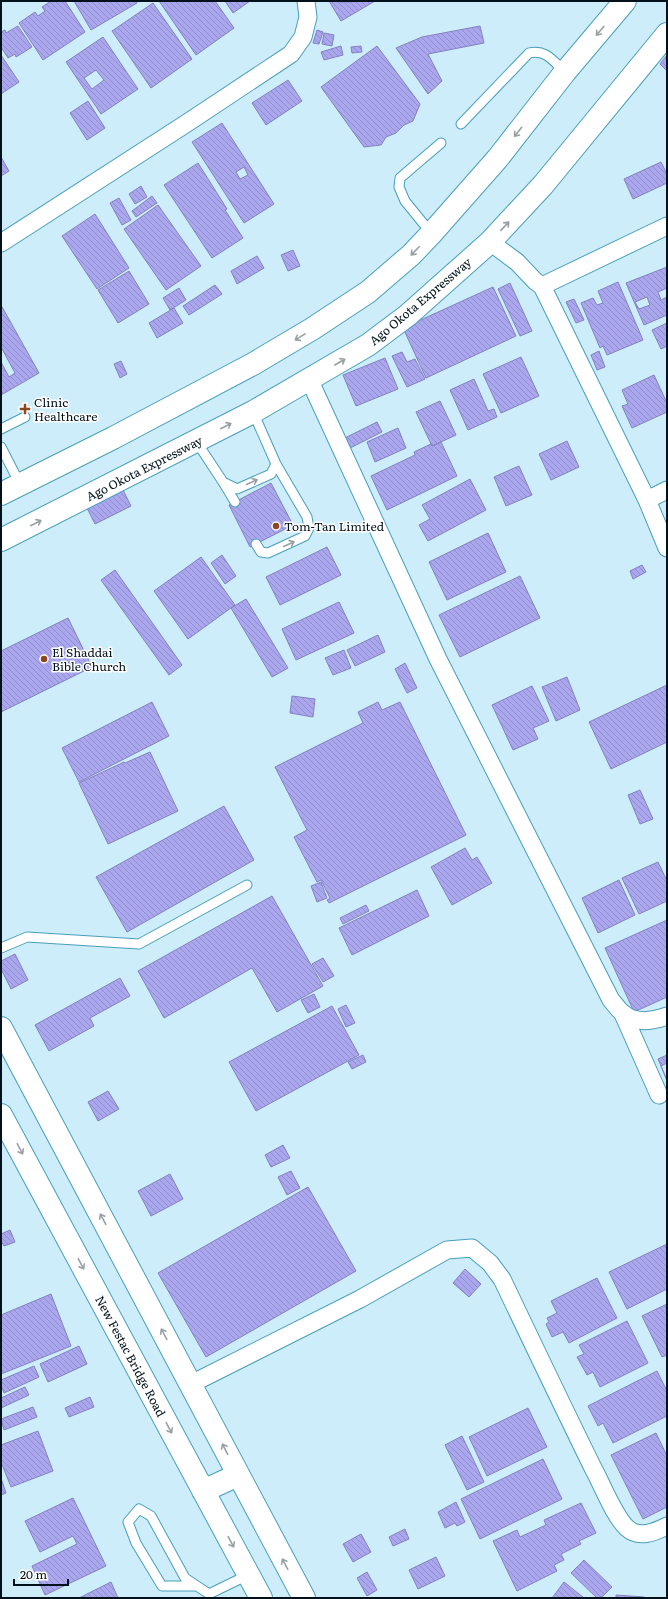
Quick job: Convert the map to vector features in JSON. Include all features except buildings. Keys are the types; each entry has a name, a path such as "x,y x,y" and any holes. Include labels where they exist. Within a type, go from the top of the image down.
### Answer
{"main road":[{"path":"1,494 253,364 312,330 368,292 411,256 431,234 498,158 565,72 626,1"},
{"name":"Ago Okota Expressway","path":"1,540 252,412 373,341 408,315 490,242 543,185 667,34"},
{"path":"1,1028 192,1384 238,1475 304,1598"},
{"name":"New Festac Bridge Road","path":"1,1115 261,1598"},
{"path":"204,1491 238,1475"}],"street":[{"path":"1,243 188,124 291,54 303,37 308,17 306,1"},
{"path":"542,286 667,226"},
{"path":"490,242 517,262 535,281 542,286 647,500 667,548"},
{"path":"309,379 438,659 611,1000 624,1014 659,1094"},
{"path":"647,500 667,490"},
{"path":"624,1014 637,1020 655,1020 667,1016"},
{"path":"192,1384 360,1299 447,1250 472,1248 490,1263 502,1279 572,1426 616,1512 628,1529 641,1534 654,1533 667,1526"}],"lane":[{"path":"461,124 529,53 537,51 544,53 565,72"},
{"path":"431,234 405,201 399,186 400,178 441,143"},
{"path":"252,412 276,464 307,517 309,528 306,536 268,553 261,552 256,544"},
{"path":"1,429 25,417"},
{"path":"196,441 223,482 234,502"},
{"path":"1,447 20,484"},
{"path":"223,482 237,489 271,474 276,464"},
{"path":"1,948 27,936 139,944 247,885"},
{"path":"197,1586 162,1586 136,1542 128,1522 139,1509 151,1516 185,1578 197,1586 209,1594 248,1575"}],"place":[{"name":"Clinic Healthcare","path":"25,409"},
{"name":"Tom-Tan Limited","path":"276,526"},
{"name":"El Shaddai Bible Church","path":"44,659"}]}
